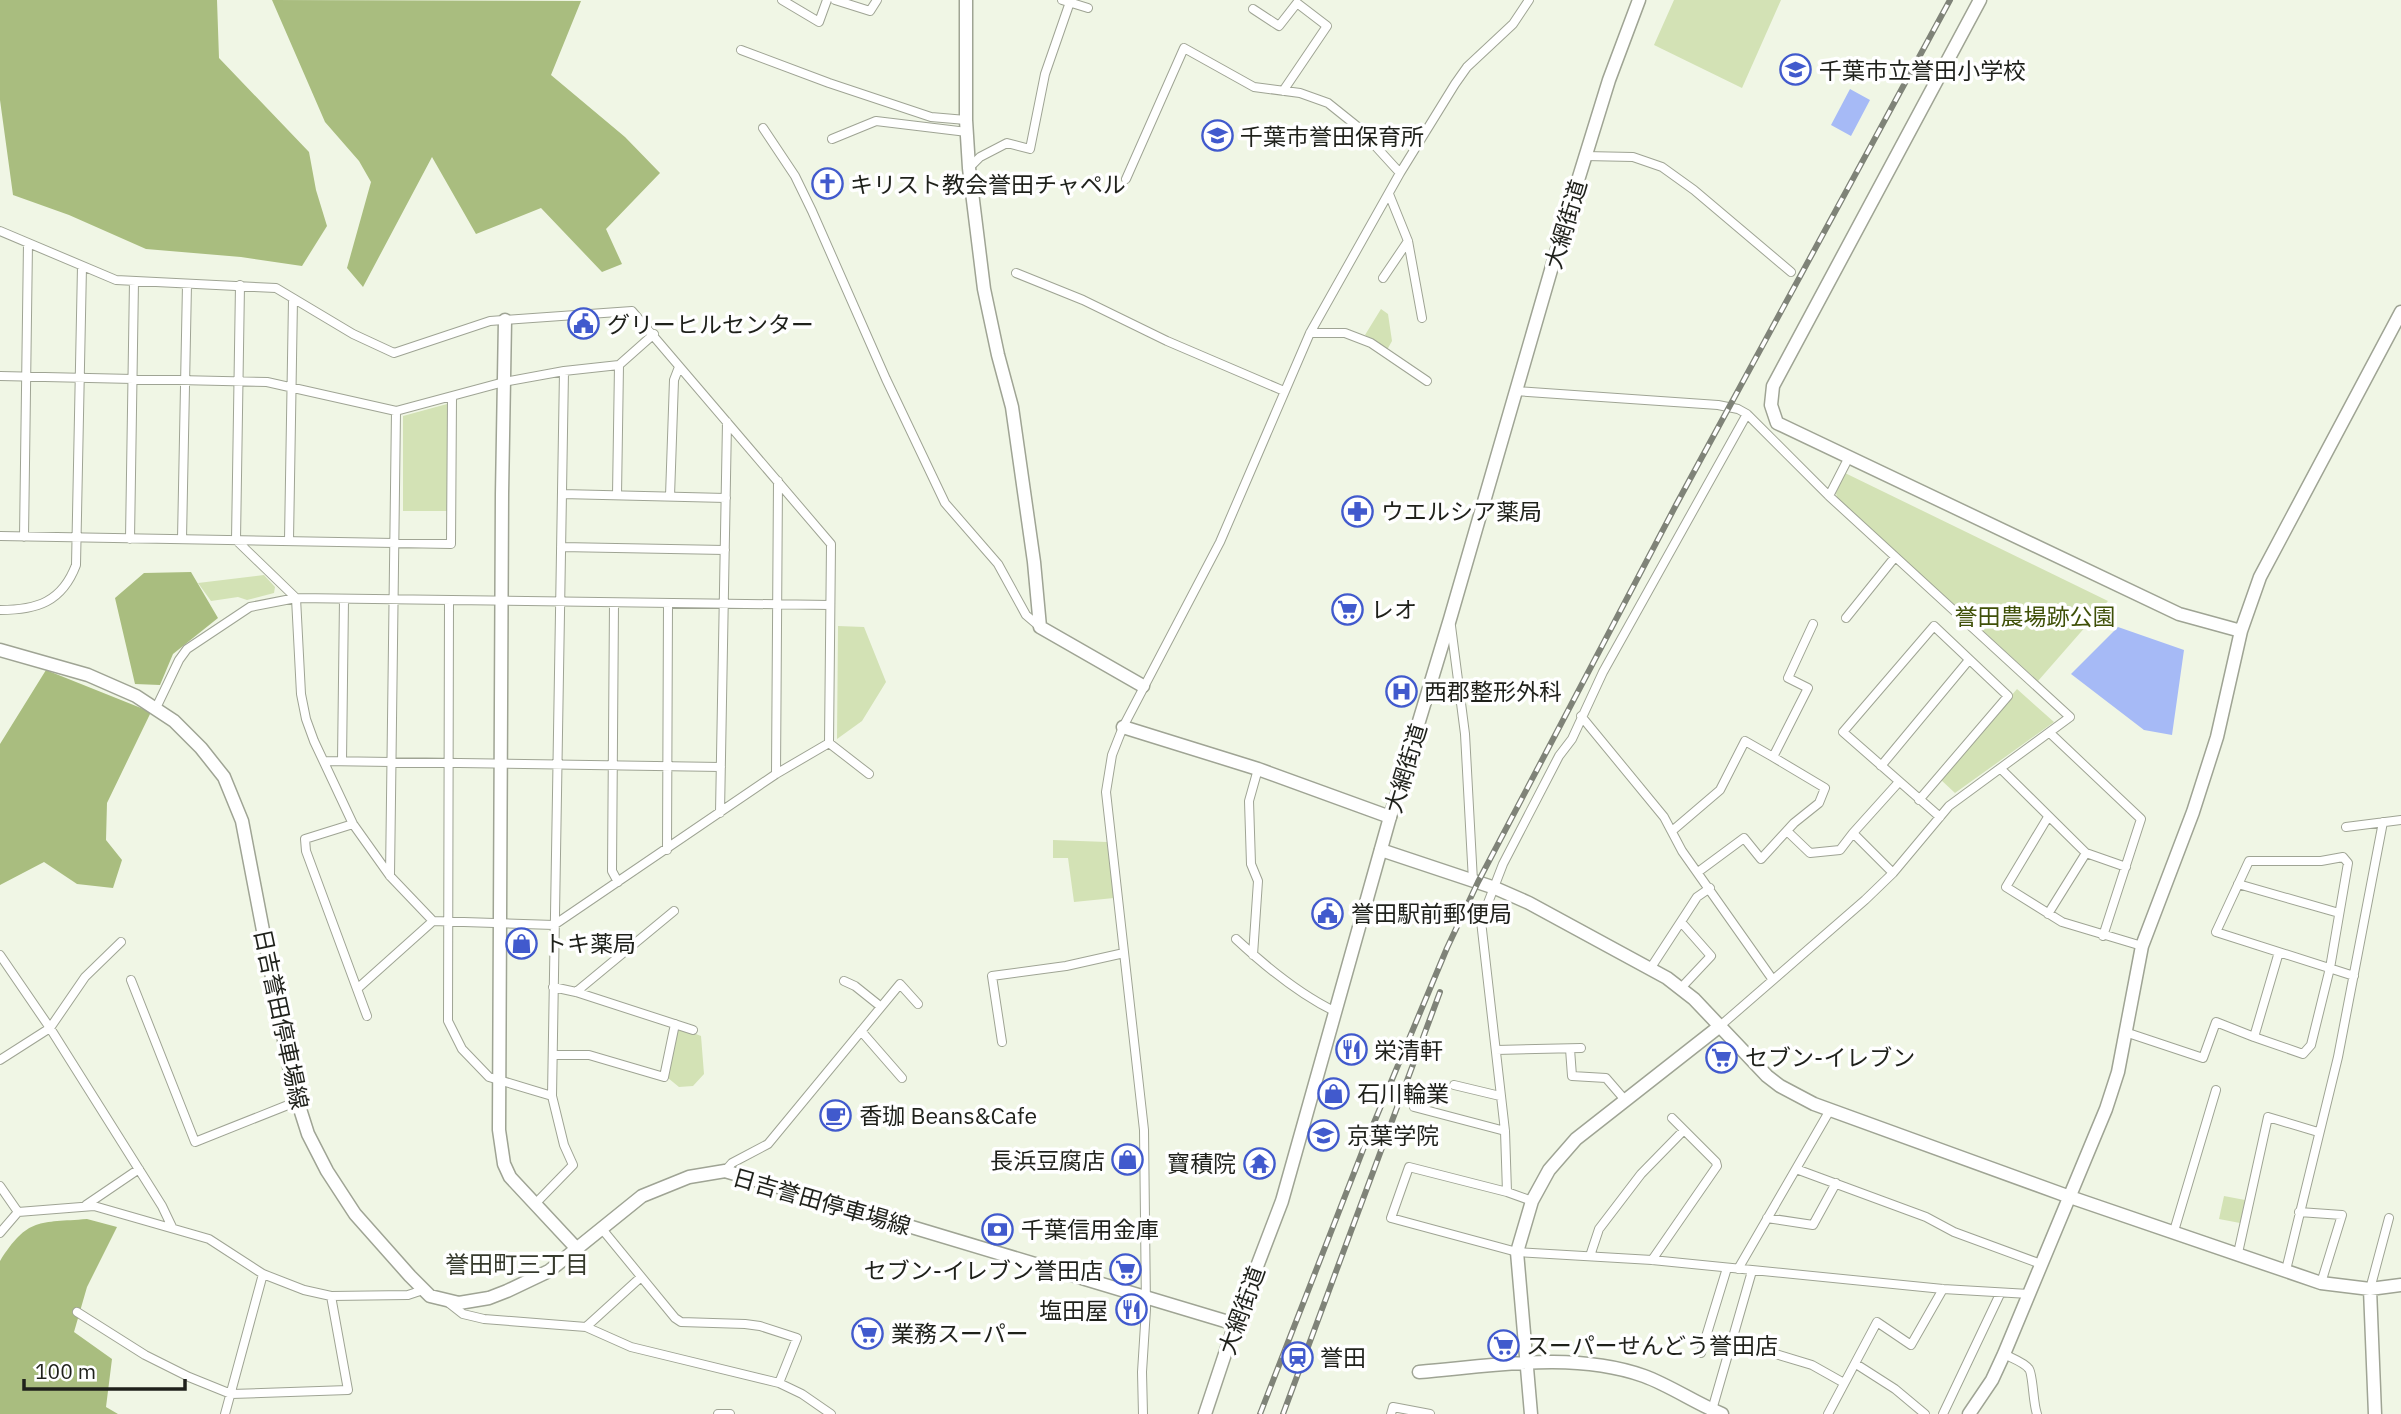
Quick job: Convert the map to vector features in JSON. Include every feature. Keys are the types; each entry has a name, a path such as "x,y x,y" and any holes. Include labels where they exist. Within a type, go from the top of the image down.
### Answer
{"street":[{"path":"782,0 819,22 827,0"},
{"path":"835,0 870,11 877,0"},
{"path":"966,0 969,168 984,289 1012,407 1034,562 1040,627"},
{"name":"大網街道","path":"1205,1414 1235,1324 1282,1201 1334,1011 1515,391 1585,156 1616,60 1639,0"},
{"path":"1980,0 1773,386 1771,405 1777,423 2179,614 2241,631"},
{"path":"969,168 980,157 1007,143 1030,149 1045,74 1066,1 1088,8"},
{"path":"1143,1414 1144,1130 1106,792 1112,755 1143,686 1220,542 1310,333 1400,173 1467,67 1513,24 1525,1"},
{"path":"1253,9 1279,26 1297,3 1327,26 1283,91"},
{"path":"1126,179 1184,48 1255,87 1312,97 1339,110 1400,173"},
{"path":"741,50 829,83 931,117 967,126"},
{"path":"832,139 876,121 967,126"},
{"path":"763,128 795,176 812,211 880,366 945,503 998,564 1026,615 1040,627 1143,686"},
{"path":"1585,156 1633,157 1662,167 1694,190 1791,272"},
{"path":"1389,194 1408,241 1422,318"},
{"path":"0,232 116,280 276,288 353,334 394,353 490,321 632,311 831,544 828,743"},
{"path":"1383,278 1408,241"},
{"path":"24,537 28,243"},
{"path":"0,610 25,610 47,604 72,575 76,565 82,266"},
{"path":"1016,274 1083,300 1167,341 1284,391"},
{"path":"131,539 134,281"},
{"path":"182,538 187,284"},
{"path":"240,285 236,540 296,598 301,694 306,719 353,824 390,876 433,920 447,923 554,925 776,774 828,743"},
{"path":"289,540 293,299"},
{"path":"1969,1414 1992,1380 2004,1354 2106,1109 2118,1072 2141,946 2193,812 2217,737 2241,631 2260,577 2401,312"},
{"path":"505,320 499,1130 504,1164 510,1177 578,1250"},
{"path":"1310,333 1345,333 1371,343 1427,381"},
{"path":"0,376 238,379 292,387 396,411 504,382 564,371 619,365 654,334"},
{"path":"617,495 619,365"},
{"path":"670,496 674,380 679,367"},
{"path":"535,1204 573,1165 564,1145 552,1096 564,371"},
{"path":"1515,391 1718,405 1738,409 2070,717 1949,806 1894,873 1720,1026 1576,1139 1560,1155 1532,1201 1517,1252 1531,1414"},
{"path":"0,537 451,544 452,397"},
{"path":"390,876 396,411"},
{"path":"1507,1192 1505,1131 1481,921 1503,864 1559,756 1572,739 1603,672 1746,414"},
{"path":"720,813 727,422"},
{"path":"1829,496 1849,457"},
{"path":"776,774 778,481"},
{"path":"562,494 726,498"},
{"path":"561,547 725,550"},
{"path":"1846,618 1895,556"},
{"path":"156,708 187,649 250,607 296,598 830,605"},
{"path":"342,761 345,599"},
{"path":"449,600 448,1021 462,1049 489,1077 552,1096"},
{"path":"614,603 612,871 618,882"},
{"path":"667,850 668,603"},
{"path":"1450,620 1465,734 1473,881"},
{"path":"1773,757 1808,688 1788,678 1813,624"},
{"path":"1919,800 2008,696 1934,626 1843,732 1898,782 1919,800 1940,817"},
{"name":"日吉誉田停車場線","path":"0,650 111,683 156,708 174,721 201,748 224,777 242,821 298,1101 318,1155 355,1214 430,1296 447,1301 472,1301 507,1291 549,1271 578,1250 627,1207 653,1191 689,1177 724,1171 1235,1324"},
{"path":"1881,766 1969,660"},
{"path":"1581,716 1664,817 1682,851 1773,980"},
{"path":"1123,727 1258,769 1390,817"},
{"path":"2050,733 2141,819 2104,936"},
{"path":"1672,831 1720,790 1745,741 1825,788 1819,803 1761,859 1744,838 1698,872"},
{"path":"828,743 869,774"},
{"path":"324,761 721,767"},
{"path":"1253,954 1258,881 1251,864 1249,801 1258,769"},
{"path":"2002,769 2086,853 2126,867"},
{"path":"1787,831 1810,853 1840,850 1898,782"},
{"path":"2048,817 2006,887 2062,922 2141,946"},
{"path":"2346,827 2401,820"},
{"path":"2286,1270 2338,1057 2383,822"},
{"path":"353,824 305,839 306,850 367,1016"},
{"path":"1853,833 1894,873"},
{"path":"1381,850 1495,888 1529,903 1650,969 1680,989 1720,1026 1749,1059 1780,1086 1830,1110 2070,1197 2321,1283 2370,1289 2401,1285"},
{"path":"2048,914 2086,853"},
{"path":"2125,1032 2203,1058 2216,1022 2303,1054 2311,1045 2330,968 2348,863 2343,857 2321,861 2249,861 2216,932 2330,968 2354,976"},
{"path":"2238,884 2339,913"},
{"path":"1650,969 1697,897 1710,888"},
{"path":"576,992 674,911"},
{"path":"357,989 433,920"},
{"path":"1680,989 1712,956 1681,922"},
{"path":"1236,939 1322,1005 1334,1011"},
{"path":"0,1060 50,1028 85,977 121,942"},
{"path":"2254,1037 2278,952"},
{"path":"1002,1042 992,976 1066,967 1124,953"},
{"path":"0,955 50,1028 162,1206 172,1227"},
{"path":"131,980 195,1142 298,1101"},
{"path":"844,981 855,986 880,1006"},
{"path":"724,1171 732,1163 768,1144 900,984 918,1004"},
{"path":"553,988 576,992 693,1030"},
{"path":"553,1055 589,1055 664,1077 675,1024"},
{"path":"861,1031 902,1077"},
{"path":"1496,1050 1581,1048"},
{"path":"1570,1049 1572,1076 1606,1078 1625,1100"},
{"path":"1454,1085 1500,1096"},
{"path":"2174,1231 2216,1090"},
{"path":"1414,1107 1505,1131"},
{"path":"1738,1269 1830,1110"},
{"path":"2238,1253 2268,1116 2318,1132"},
{"path":"1652,1260 1717,1166 1672,1118"},
{"path":"1590,1256 1599,1229 1642,1174 1684,1130"},
{"path":"1532,1201 1409,1167 1391,1218 1517,1252 1652,1260 1943,1289 2029,1294"},
{"path":"84,1206 139,1169"},
{"path":"1796,1169 1926,1217 1954,1232 2041,1264"},
{"path":"1767,1217 1813,1225 1836,1183"},
{"path":"0,1186 18,1212"},
{"path":"0,1233 18,1212 94,1206 209,1239 263,1274 304,1290 331,1296 408,1295 423,1290"},
{"path":"2299,1212 2342,1215 2321,1283"},
{"path":"2375,1414 2370,1289 2389,1218"},
{"path":"602,1229 681,1322 760,1326 797,1338 779,1383"},
{"path":"1701,1353 1727,1268"},
{"path":"1419,1372 1558,1362 1613,1367 1665,1385 1717,1412 1732,1341 1752,1271"},
{"path":"225,1414 263,1274"},
{"path":"586,1327 641,1277"},
{"path":"1828,1414 1877,1322 1912,1345 1943,1289"},
{"path":"1943,1414 2000,1294"},
{"path":"77,1312 145,1355 188,1377 231,1394 348,1390 331,1296"},
{"path":"447,1301 463,1314 484,1319 586,1327 631,1347 779,1383 802,1394 831,1414"},
{"path":"1732,1341 1812,1366 1843,1383"},
{"path":"2004,1354 2029,1367 2032,1375 2032,1401 2037,1414"},
{"path":"1856,1364 1895,1389 1924,1414"},
{"path":"1391,1414 1393,1407 1430,1414"},
{"path":"718,1414 730,1414"}],"green space":[{"path":"0,0 217,0 219,58 309,152 316,190 327,226 302,266 241,257 146,249 69,215 13,195 0,100"},
{"path":"272,0 581,1 551,75 625,137 660,173 606,229 622,264 602,272 541,208 476,234 432,157 363,287 347,268 371,182 359,161 325,122"},
{"path":"1674,0 1781,0 1742,88 1654,45"},
{"path":"1381,309 1388,314 1392,341 1387,350 1365,335"},
{"path":"447,404 448,511 403,511 403,416"},
{"name":"誉田農場跡公園","path":"1845,473 2108,601 2038,681 1837,498 1836,493"},
{"path":"191,572 218,618 173,654 160,685 135,684 115,598 144,573"},
{"path":"264,575 275,587 274,593 247,600 238,597 211,601 198,583"},
{"path":"838,626 864,627 886,682 862,721 837,739"},
{"path":"46,670 151,712 107,803 106,840 122,860 113,888 77,884 44,862 0,885 0,744"},
{"path":"2017,689 2054,722 1955,793 1940,779"},
{"path":"1053,840 1107,842 1114,898 1074,902 1068,858 1053,858"},
{"path":"683,1029 701,1036 704,1074 693,1086 679,1087 668,1078 678,1031"},
{"path":"2224,1196 2245,1200 2240,1223 2219,1219"},
{"path":"87,1219 117,1227 87,1287 74,1332 112,1359 106,1407 118,1414 0,1414 0,1261 27,1229 46,1222"}],"water":[{"path":"1850,89 1870,100 1851,136 1831,125"},
{"path":"2118,627 2184,650 2172,735 2144,730 2071,674"}],"railway":[{"path":"1260,1414 1368,1137 1447,948 1478,882 1676,505 1950,0"},
{"path":"1283,1414 1440,992"}],"place":[{"name":"千葉市立誉田小学校","path":"1796,70"},
{"name":"千葉市誉田保育所","path":"1217,136"},
{"name":"キリスト教会誉田チャペル","path":"827,184"},
{"name":"グリーヒルセンター","path":"584,324"},
{"name":"ウエルシア薬局","path":"1358,511"},
{"name":"レオ","path":"1348,609"},
{"name":"西郡整形外科","path":"1401,691"},
{"name":"誉田駅前郵便局","path":"1328,913"},
{"name":"トキ薬局","path":"521,943"},
{"name":"栄清軒","path":"1351,1050"},
{"name":"セブン-イレブン","path":"1722,1057"},
{"name":"石川輪業","path":"1334,1093"},
{"name":"香珈 Beans&Cafe","path":"836,1115"},
{"name":"京葉学院","path":"1324,1135"},
{"name":"長浜豆腐店","path":"1128,1160"},
{"name":"寶積院","path":"1259,1163"},
{"name":"千葉信用金庫","path":"998,1229"},
{"name":"セブン-イレブン誉田店","path":"1126,1270"},
{"name":"塩田屋","path":"1131,1310"},
{"name":"業務スーパー","path":"868,1333"},
{"name":"スーパーせんどう誉田店","path":"1503,1345"},
{"name":"誉田","path":"1297,1357"}],"district":[{"name":"誉田町三丁目","path":"517,1264"}]}
